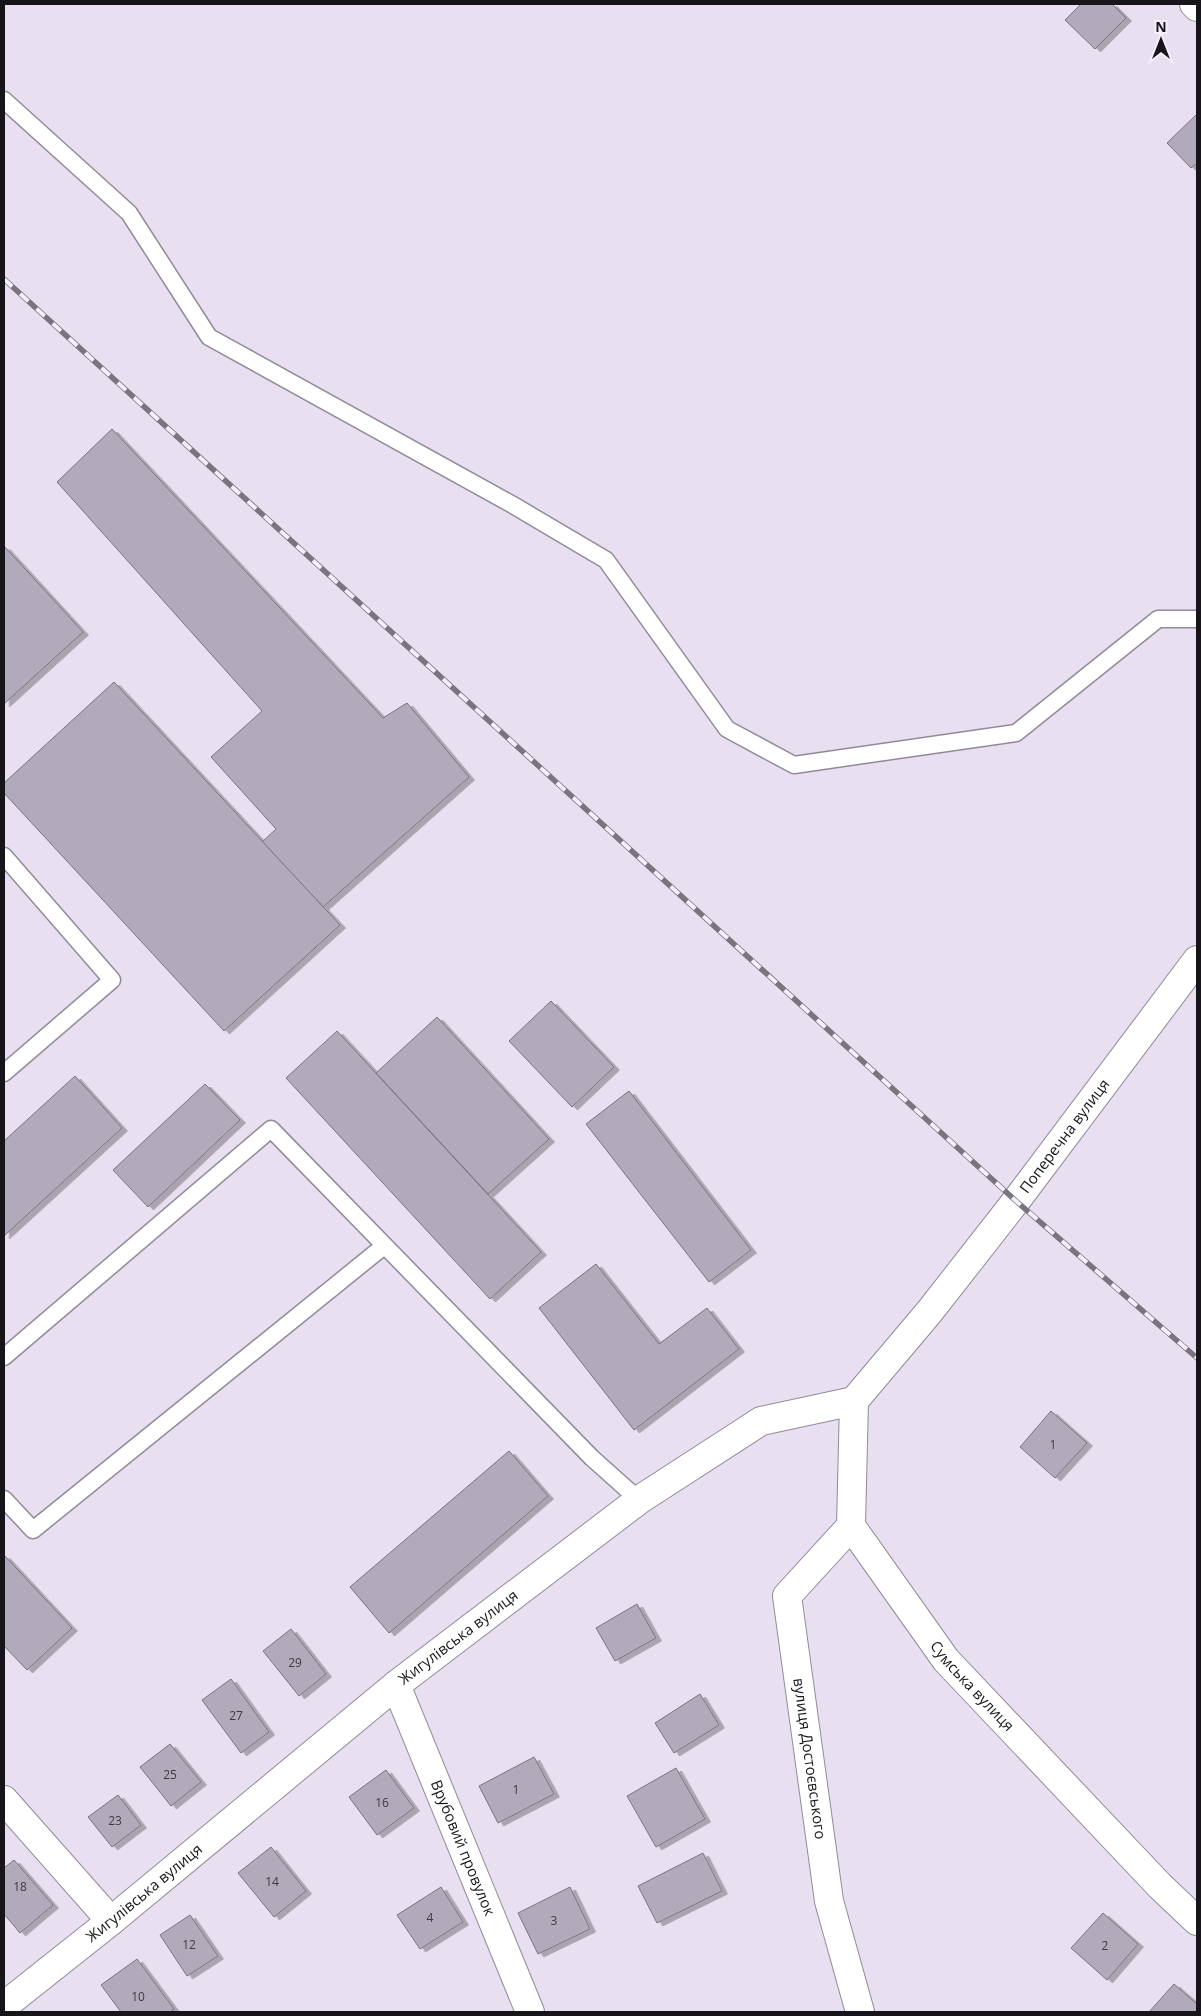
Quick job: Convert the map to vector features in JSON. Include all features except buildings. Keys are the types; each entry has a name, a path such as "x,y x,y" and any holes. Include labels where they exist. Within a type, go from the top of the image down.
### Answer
{"street":[{"path":"1194,4 1197,7"},
{"name":"Поперечна вулиця","path":"854,1401 930,1311 1016,1201 1197,960"},
{"path":"851,1526 854,1401"},
{"name":"Жигулівська вулиця","path":"4,2006 111,1921 396,1685 639,1500 761,1421 854,1401"},
{"name":"Сумська вулиця","path":"851,1526 946,1660 1160,1886 1197,1921"},
{"name":"вулиця Достоєвського","path":"851,1526 787,1596 829,1901 860,2012"},
{"name":"Врубовий провулок","path":"396,1685 530,2012"},
{"path":"4,1800 111,1921"}],"lane":[{"path":"4,100 129,213 209,338 514,505 606,560 727,730 794,765 1016,733 1158,619 1197,619"},
{"path":"4,856 112,980 4,1073"},
{"path":"4,1357 271,1129 592,1458 639,1500"},
{"path":"4,1499 33,1530 384,1246"}],"railway":[{"path":"4,279 1016,1201 1197,1358"}]}
